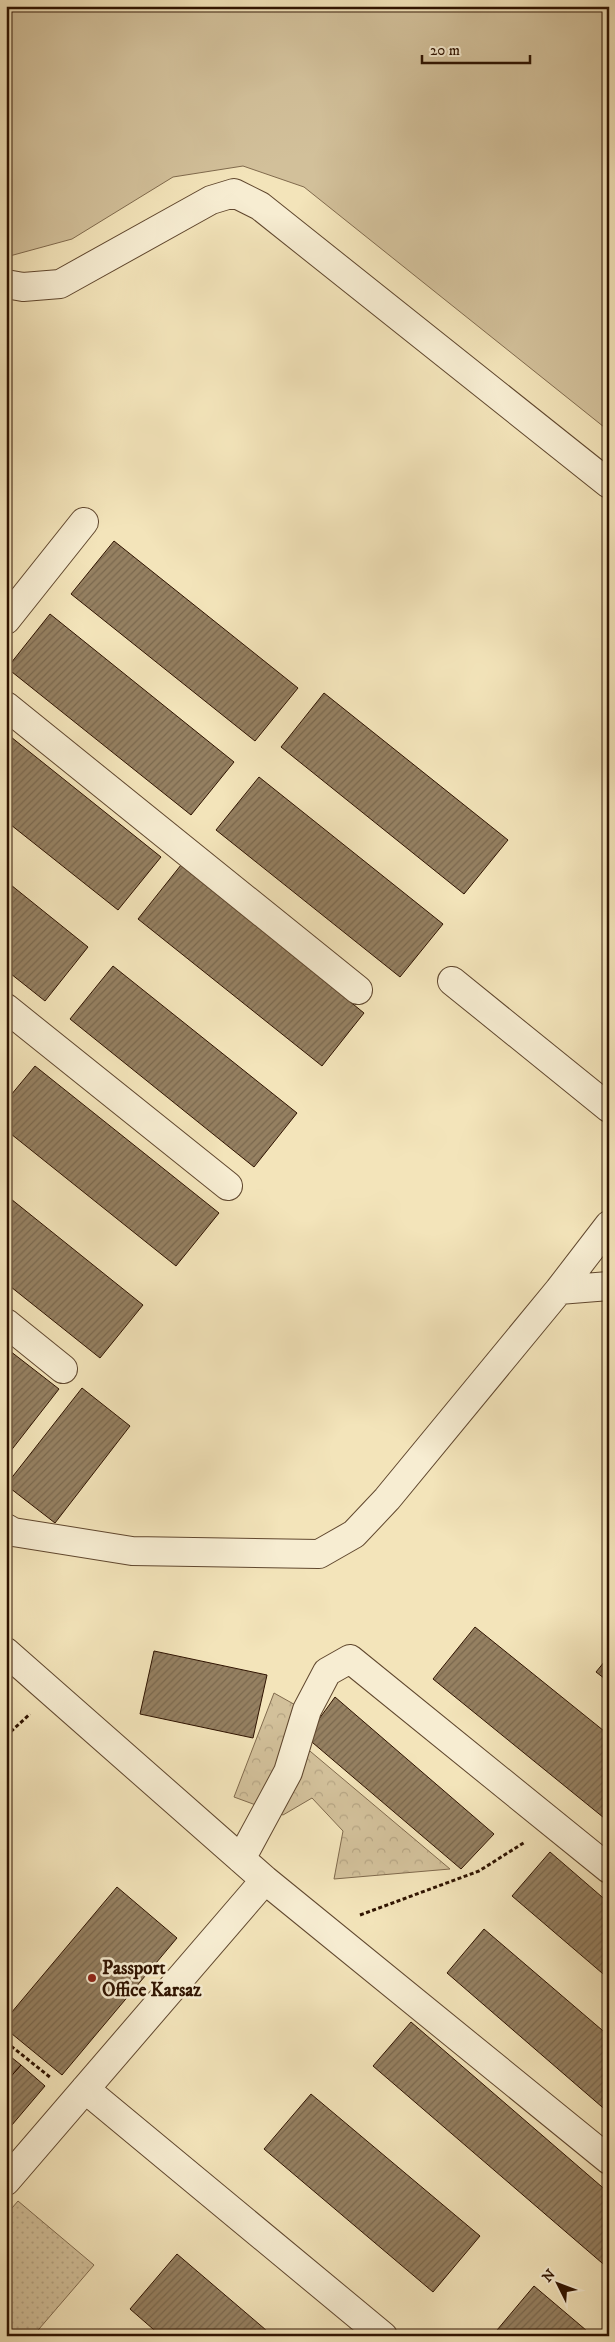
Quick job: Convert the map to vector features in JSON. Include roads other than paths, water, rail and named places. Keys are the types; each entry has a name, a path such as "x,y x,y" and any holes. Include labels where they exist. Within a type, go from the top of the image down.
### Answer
{"street":[{"path":"6,284 23,287 60,284 211,200 234,194 260,206 609,484"},
{"path":"6,620 84,522"},
{"path":"6,706 358,990"},
{"path":"452,981 609,1108"},
{"path":"6,1008 228,1186"},
{"path":"6,1528 13,1532 132,1551 318,1554 354,1534 387,1499 559,1290 609,1225"},
{"path":"559,1290 609,1286"},
{"path":"6,1323 64,1369"},
{"path":"6,1652 265,1880 609,2160"},
{"path":"241,1859 288,1772 307,1710 327,1672 350,1659 609,1870"},
{"path":"6,2181 265,1880"},
{"path":"81,2094 383,2336"}],"place":[{"name":"Passport Office Karsaz","path":"92,1978"}]}
